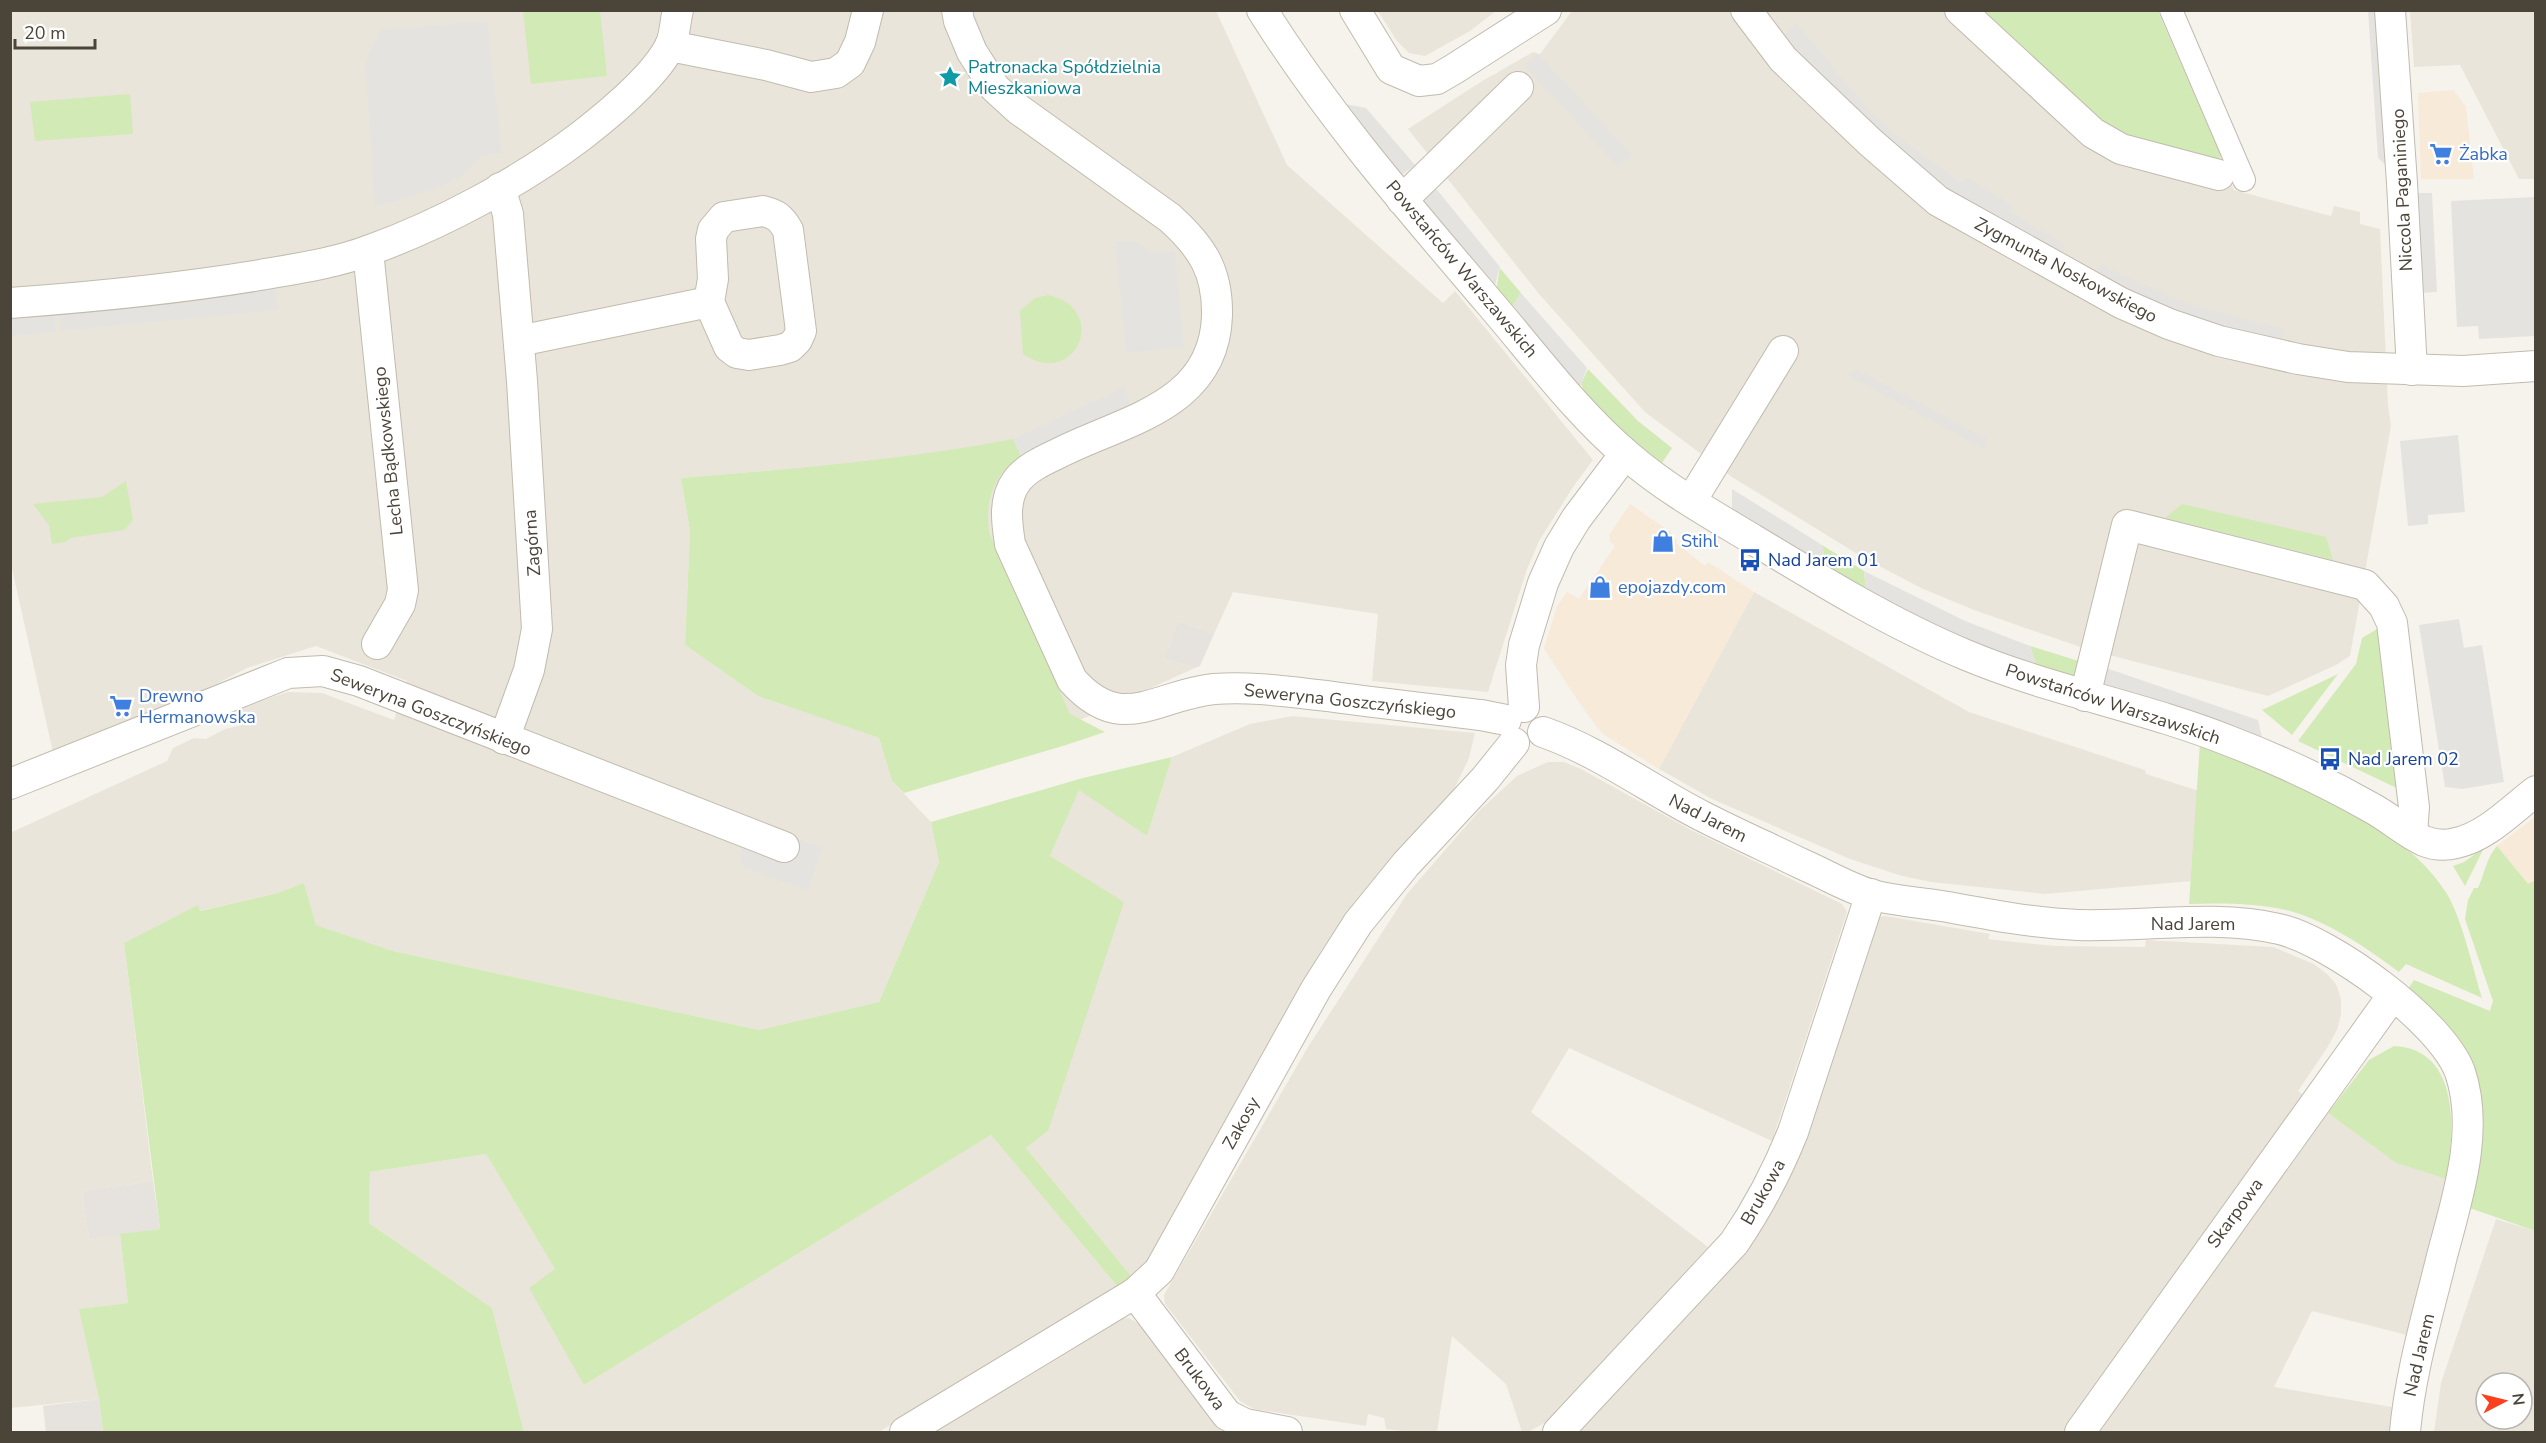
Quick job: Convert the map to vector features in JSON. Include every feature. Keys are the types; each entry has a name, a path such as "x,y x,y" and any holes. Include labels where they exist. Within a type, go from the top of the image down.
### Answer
{"street":[{"path":"10,303 80,298 217,282 305,267 368,251 419,230 500,188 561,151 604,117 645,80 670,46 678,10"},
{"path":"670,46 766,64 811,77 836,73 850,63 860,42 868,10"},
{"name":"Seweryna Goszczyńskiego","path":"957,10 959,21 972,52 996,88 1018,109 1170,218 1192,239 1208,264 1217,292 1216,327 1212,351 1200,373 1178,397 1031,468 1016,482 1009,495 1007,521 1010,544 1072,680 1084,694 1097,702 1122,710 1135,710 1194,692 1259,688 1481,715 1515,723"},
{"name":"Powstańców Warszawskich","path":"1262,10 1321,99 1402,200 1570,397 1625,454 1691,501 1823,581 1914,631 2006,671 2157,716 2240,745 2372,807 2412,834 2435,844 2463,841 2497,822 2535,791"},
{"path":"1355,10 1391,69 1419,81 1437,79 1546,10"},
{"name":"Zygmunta Noskowskiego","path":"1746,10 1783,59 1870,142 1938,201 2121,303 2169,324 2219,341 2348,367 2463,371 2535,366"},
{"path":"1960,10 2093,133 2121,149 2232,177"},
{"path":"2171,10 2232,177"},
{"name":"Niccola Paganiniego","path":"2390,10 2412,370"},
{"path":"1402,200 1518,87"},
{"name":"Zagórna","path":"500,188 508,214 519,341 537,628 529,670 504,739"},
{"path":"763,211 774,213 781,218 788,230 800,321 801,331 797,340 790,347 780,350 748,355 737,352 729,347 709,302 713,279 711,239 718,223 724,217 763,211"},
{"name":"Lecha Bądkowskiego","path":"368,251 403,590 400,604 377,644"},
{"path":"519,341 709,302"},
{"path":"1691,501 1783,351"},
{"path":"1515,723 1524,645 1543,583 1559,547 1576,519 1625,454"},
{"path":"2085,696 2127,525 2365,585 2384,606 2392,623 2414,807 2412,834"},
{"name":"Seweryna Goszczyńskiego","path":"10,784 288,673 323,671 359,681 784,847"},
{"name":"Nad Jarem","path":"1515,723 1539,713 1543,732 1572,742 1702,816 1871,894 2034,922 2080,925 2245,924 2279,929 2305,936 2329,949 2393,995 2435,1033 2451,1053 2460,1072 2465,1094 2466,1122 2465,1157 2420,1345 2407,1406 2405,1432"},
{"name":"Zakosy","path":"905,1432 1135,1293 1159,1271 1316,989 1358,923 1406,864 1485,779 1515,723"},
{"name":"Brukowa","path":"1558,1432 1734,1243 1755,1213 1778,1170 1793,1132 1871,894"},
{"name":"Skarpowa","path":"2080,1432 2393,995"},
{"name":"Brukowa","path":"1135,1293 1227,1414 1245,1424 1287,1432"}],"shaded area":[{"path":"11,11 1216,11 1287,165 1443,303 1455,291 1593,460 1539,541 1527,569 1488,692 1372,681 1378,614 1233,592 1214,634 1178,621 1164,659 1195,668 1069,725 776,470 681,478 690,531 685,645 758,696 879,738 892,781 931,822 939,862 879,1002 759,1030 393,951 316,925 304,883 277,893 199,911 197,906 124,943 153,1181 82,1191 89,1239 120,1234 128,1303 80,1309 99,1399 11,1408 10,833 167,761 173,748 194,738 206,739 225,729 239,726 236,709 288,692 322,693 394,720 407,681 316,646 247,668 163,712 54,757 11,564"},
{"path":"1378,11 1496,11 1470,31 1425,56 1409,53 1397,41"},
{"path":"1572,11 1981,11 2217,165 2220,158 2234,190 2331,216 2334,206 2360,212 2360,224 2380,229 2388,405 2391,426 2350,656 2336,665 2268,696 2086,649 1974,610 1921,588 1864,558 1732,477 1645,412 1539,294 1408,129 1479,83 1533,52 1540,54"},
{"path":"2368,11 2377,11 2388,167 2378,158"},
{"path":"2410,11 2535,11 2535,179 2519,179 2460,65 2414,67"},
{"path":"487,21 502,153 481,156 459,178 436,189 375,207 365,63 380,30"},
{"path":"1797,24 1869,110 1900,138 1959,181 1969,178 2012,205 2010,212 2066,245 2059,258 1931,181 1854,120 1783,35"},
{"path":"1538,54 1632,155 1618,167 1524,65"},
{"path":"2453,90 2466,107 2474,179 2421,179 2418,93"},
{"path":"1340,103 1366,108 1415,165 1400,176"},
{"path":"1433,185 1500,267 1494,289 1419,198"},
{"path":"2414,193 2432,193 2437,292 2419,293"},
{"path":"2535,197 2535,336 2479,339 2478,326 2457,327 2451,201"},
{"path":"1135,241 1154,252 1175,251 1184,347 1126,353 1115,242"},
{"path":"2102,264 2187,303 2284,329 2281,344 2180,318 2093,278"},
{"path":"276,289 278,310 61,331 60,310"},
{"path":"1521,293 1587,368 1580,387 1511,309"},
{"path":"54,311 56,332 11,336 11,315"},
{"path":"1856,369 1987,439 1984,449 1847,375"},
{"path":"1124,387 1132,407 1021,456 1013,439"},
{"path":"2458,435 2465,512 2428,515 2428,524 2408,526 2400,441"},
{"path":"1732,489 1822,545 1827,569 1732,510"},
{"path":"1630,504 1672,533 1670,535 1677,540 1676,543 1705,566 1708,562 1754,592 1659,769 1603,734 1544,649 1557,606 1567,592 1579,599 1615,546 1610,542 1609,535"},
{"path":"1864,571 1965,621 2030,646 2037,668 1962,638 1866,592"},
{"path":"1754,592 1969,712 2145,770 2146,774 2196,790 2206,787 2202,880 2045,894 1931,882 1902,876 1850,859 1712,799 1659,769"},
{"path":"2459,619 2464,648 2482,645 2504,782 2463,789 2445,787 2419,625"},
{"path":"1178,621 1214,634 1200,666 1195,668 1164,659"},
{"path":"2106,668 2258,720 2263,742 2101,687"},
{"path":"1292,716 1475,733 1469,758 1449,800 1386,864 1353,905 1323,948 1293,998 1149,1263 1132,1277 1026,1148 1048,1131 1050,856 1079,789 1147,836 1172,757 1250,724"},
{"path":"1548,762 1564,762 1581,769 1691,830 1842,904 1847,912 1772,1141 1569,1048 1531,1112 1708,1247 1548,1421 1528,1432 1522,1432 1506,1384 1452,1336 1437,1432 1386,1429 1384,1418 1368,1414 1366,1426 1254,1409 1240,1401 1165,1304 1164,1295 1308,1047 1407,894 1479,811 1517,776"},
{"path":"2535,817 2535,899 2490,855 2497,846"},
{"path":"769,830 823,847 808,890 744,868 740,858 744,832"},
{"path":"1885,916 1990,934 1988,939 2054,946 2145,947 2146,940 2273,947 2314,964 2327,974 2336,984 2341,999 2341,1015 2337,1030 2327,1048 2298,1091 2396,1163 2446,1179 2407,1335 2312,1311 2274,1387 2392,1407 2390,1432 1577,1432 1755,1235 1782,1193 1803,1142 1878,917"},
{"path":"991,1135 1117,1286 879,1432 524,1432 492,1308 369,1223 370,1172 486,1154 555,1269 584,1385"},
{"path":"153,1181 160,1229 89,1239 82,1191"},
{"path":"2496,1219 2535,1231 2535,1432 2434,1432 2441,1383"},
{"path":"1129,1318 1142,1326 1222,1432 935,1432 1117,1319"},
{"path":"99,1399 103,1432 46,1432 43,1406"}],"green space":[{"path":"523,11 600,11 607,76 531,84"},
{"path":"1981,11 2158,11 2221,156 2217,165 2147,146 2111,129"},
{"path":"130,94 133,134 35,141 30,102"},
{"path":"1500,268 1521,293 1511,309 1496,291"},
{"path":"1048,295 1067,303 1078,315 1081,329 1079,343 1070,355 1058,362 1042,362 1023,354 1020,311 1035,298"},
{"path":"1588,369 1638,421 1672,448 1662,463 1617,426 1586,394 1581,384"},
{"path":"1013,439 1021,456 1003,472 992,491 988,512 990,535 1070,714 1105,732 904,793 892,781 879,738 758,696 685,645 690,531 681,478 889,458"},
{"path":"126,481 133,520 124,530 70,538 66,542 52,544 49,525 33,504 102,497"},
{"path":"2182,504 2326,537 2333,560 2165,518"},
{"path":"1822,545 1864,571 1866,592 1827,569"},
{"path":"2382,626 2403,791 2298,741 2356,664 2362,638"},
{"path":"2030,646 2085,663 2073,678 2037,668"},
{"path":"2338,674 2292,735 2262,710"},
{"path":"2200,743 2336,803 2400,843 2426,867 2447,894 2462,930 2482,998 2406,964 2399,972 2361,945 2333,929 2290,911 2240,904 2189,904"},
{"path":"1172,757 1147,836 1079,790 1050,856 1124,902 1048,1131 1026,1148 1132,1277 1117,1286 991,1135 584,1385 529,1288 555,1269 486,1154 370,1172 369,1223 492,1308 524,1432 103,1432 99,1399 79,1309 128,1303 120,1234 160,1229 124,943 198,905 200,911 277,893 304,883 316,925 393,951 759,1030 879,1002 939,862 931,822 1083,778"},
{"path":"2497,846 2528,884 2534,881 2535,884 2535,1231 2467,1207 2479,1144 2408,989 2414,980 2490,1011 2493,1001 2465,919 2468,900 2474,888 2478,888 2488,861"},
{"path":"2484,848 2465,886 2453,866 2464,862"},
{"path":"2394,1046 2416,1051 2431,1061 2442,1077 2451,1117 2446,1179 2396,1163 2328,1113 2369,1060"}],"place":[{"name":"Patronacka Spółdzielnia Mieszkaniowa","path":"950,77"},
{"name":"Żabka","path":"2441,154"},
{"name":"Stihl","path":"1663,541"},
{"name":"Nad Jarem 01","path":"1750,560"},
{"name":"epojazdy.com","path":"1600,587"},
{"name":"Drewno Hermanowska","path":"121,706"},
{"name":"Nad Jarem 02","path":"2330,759"}]}
